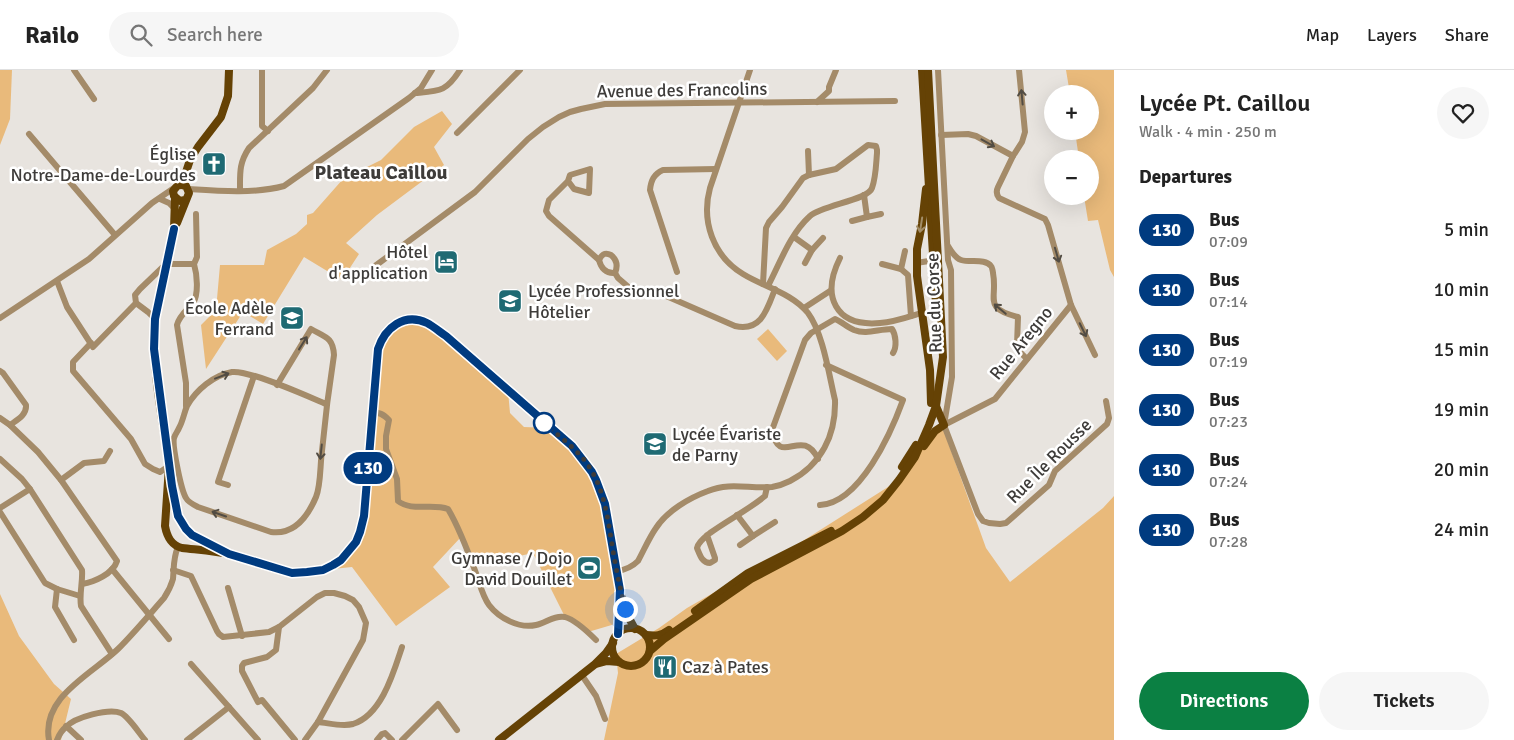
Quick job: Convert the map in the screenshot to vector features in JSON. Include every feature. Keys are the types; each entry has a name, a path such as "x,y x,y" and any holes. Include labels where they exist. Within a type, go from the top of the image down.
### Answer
{"main road":[{"path":"180,521 175,504 154,349 155,319 185,175 190,160 198,147 221,117 228,96 229,70"},
{"path":"499,740 594,665 606,653 618,634 623,630 629,628 646,635 662,635 748,573 839,526 860,513 879,496 907,460 918,442 934,405 938,362 938,329 922,70"},
{"path":"915,457 930,425 943,357 928,70"},
{"path":"594,665 607,661 635,666 645,661 650,651 664,639 751,579 842,531 883,500 935,431 944,425 934,405 916,263 928,177"},
{"path":"174,229 175,209 182,192"},
{"path":"169,463 165,526 167,536 172,543 180,548 229,554 292,573 323,570 333,565 341,560 356,542 364,516 378,349 387,331 395,324 406,320 426,322 446,336 572,446 586,463 596,480 605,504 620,590 628,618 635,629"},
{"path":"165,514 174,515 192,535 229,554"},
{"path":"180,548 188,544 192,535"},
{"path":"618,634 620,590"},
{"path":"646,635 649,640 650,651"},
{"path":"613,642 613,653 619,662"}],"street":[{"path":"74,70 94,99"},
{"path":"262,70 262,126 268,131"},
{"path":"240,190 240,167 242,158 249,148 313,88 328,70"},
{"path":"415,93 431,92 446,88 460,70"},
{"path":"457,133 520,70"},
{"path":"616,572 634,566 662,521 675,509 691,499 722,487 778,486 795,478 818,459 829,438 833,424 834,400 817,329 804,308 735,268 721,254 707,222 707,203 710,188 750,70"},
{"path":"817,102 828,91 836,70"},
{"name":"Rue du Corse","path":"938,70 947,245 946,260 952,270 952,377 944,425"},
{"path":"1019,70 1025,132 1022,142 1013,156 996,192 999,198 1045,219 1071,305"},
{"path":"431,72 431,92"},
{"path":"0,318 89,259 152,202 182,192 264,190 284,186 415,93 431,72"},
{"name":"Avenue des Francolins","path":"375,266 476,192 528,138 543,126 559,117 581,109 605,104 895,100"},
{"path":"29,134 116,235"},
{"path":"942,135 968,134 976,136 1013,156"},
{"path":"599,260 604,254 612,255 616,262 617,269 615,273 633,291 640,293 657,292 735,326 744,328 752,326 763,316 769,306 765,235 769,222 801,180 809,174 836,169 868,145 874,145 878,150 873,186 870,192 824,208 811,215 794,236 769,286"},
{"path":"808,151 809,174"},
{"path":"677,272 650,190 652,179 658,172 663,170 716,169"},
{"path":"568,181 549,200 546,211 553,220 599,260 604,270 615,273"},
{"path":"864,195 867,217"},
{"path":"159,200 169,203 175,209"},
{"path":"186,408 186,383 177,325 178,320 196,296 196,270 194,264 196,258 196,214"},
{"path":"852,221 881,214"},
{"path":"794,236 812,250"},
{"path":"805,263 812,250 823,238"},
{"path":"947,245 953,254 962,261 986,262 991,266 994,276 993,302 996,307 1007,314 1018,317 1016,345 1027,360"},
{"path":"901,269 905,250"},
{"path":"840,258 834,270 830,291 834,303 840,312 854,320 881,323 921,313"},
{"path":"916,263 929,261"},
{"path":"952,270 962,261"},
{"path":"155,319 136,303 135,295 166,264 194,264"},
{"path":"882,264 901,269 908,274 911,316"},
{"path":"57,281 67,307 94,347 136,303"},
{"path":"804,308 830,291"},
{"name":"Rue Aregno","path":"944,425 995,399 1071,305 1095,355"},
{"path":"818,459 811,448 805,446 782,448 778,446 774,441 772,430 805,340 811,333 835,319 848,327 862,332 868,333 892,329 896,347 893,353"},
{"path":"277,384 311,329 331,340 334,355 326,404 317,492 316,498 306,515 296,526 280,534 198,507 190,502 186,498 183,488 174,440 186,408 206,384 231,372 238,372 277,384 326,404"},
{"path":"91,343 73,362 73,371 131,439 145,464 160,472 169,463 175,451"},
{"path":"820,505 826,505 843,497 862,477 877,456 895,422 903,400 826,365"},
{"path":"0,371 26,405 25,412 10,425"},
{"path":"228,485 218,482 254,376"},
{"name":"Rue Île Rousse","path":"944,425 978,514 989,524 1000,524 1006,523 1013,518 1049,484 1055,471 1107,424 1109,418 1106,401"},
{"path":"372,413 378,412 389,420 386,449 397,478 398,501 403,505 436,506 448,509 487,603 501,616 522,626 536,626 558,617 566,618 588,632 596,640"},
{"path":"0,418 38,452 61,480 115,558 116,564 112,569 91,583 82,584"},
{"path":"165,437 174,440"},
{"path":"61,480 84,463 104,462 110,451"},
{"path":"0,459 30,489 82,570 81,606 112,654"},
{"path":"707,535 765,496 767,487"},
{"path":"30,489 0,510 45,583 80,596"},
{"path":"737,515 753,536"},
{"path":"740,546 775,522"},
{"path":"49,740 48,728 50,718 68,690 112,654 164,598 170,588 174,559 180,548"},
{"path":"112,569 169,639"},
{"path":"173,570 192,576 219,634 227,637 269,632 279,627 317,597 325,593 334,593 353,600 359,607 364,614 366,623 363,640 318,722 305,740"},
{"path":"228,588 242,636"},
{"path":"57,589 54,607 74,640"},
{"path":"279,627 276,650 267,657 244,663 242,671 258,702 262,700 295,740"},
{"path":"318,722 353,724 373,710 389,684 402,646"},
{"path":"191,664 258,740"},
{"path":"582,674 596,696 605,719"},
{"path":"402,740 438,704 458,730"},
{"path":"188,740 229,707"},
{"path":"57,740 66,726 74,720 111,712 121,713 126,717 144,740"},
{"path":"66,726 81,740"},
{"path":"377,740 385,733 392,740"}],"shaded area":[{"path":"0,70 12,70 10,119 0,145"},
{"path":"1066,70 1114,70 1114,277 1110,270 1098,220 1088,221 1085,205 1099,205 1099,150 1078,150 1076,140 1099,140 1099,85 1068,85"},
{"path":"442,111 452,124 434,147 444,165 377,215 346,243 359,254 342,280 304,257 263,324 243,312 206,369 201,325 216,310 220,265 264,265 267,250 296,234 307,224 307,215 313,213 343,179 381,160 414,127"},
{"path":"426,322 508,391 510,413 524,427 549,428 572,446 596,479 620,590 614,591 615,624 588,632 565,617 533,553 473,566 461,537 433,567 450,587 396,626 352,567 323,570 333,565 360,532 378,349 395,324"},
{"path":"768,329 787,351 777,361 757,339"},
{"path":"935,431 944,431 986,548 1010,582 1103,508 1114,496 1114,740 604,740 618,673 616,654 659,628 687,608 787,551 899,480"},
{"path":"0,594 19,636 54,684 71,699 61,740 0,740"}],"bus line":[{"name":"130","path":"174,229 155,319 154,349 175,504 180,521 188,532 229,554 292,573 323,570 341,560 356,542 364,516 378,349 387,331 395,324 406,320 426,322 446,336 572,446 592,472 601,490 605,504 620,590 618,634"}],"place":[{"name":"Église Notre-Dame-de-Lourdes","path":"214,164"},
{"name":"Hôtel d'application","path":"446,262"},
{"name":"Lycée Professionnel Hôtelier","path":"510,301"},
{"name":"École Adèle Ferrand","path":"292,318"},
{"name":"Lycée Évariste de Parny","path":"655,444"},
{"name":"Gymnase / Dojo David Douillet","path":"589,568"},
{"name":"Caz à Pates","path":"665,667"}],"district":[{"name":"Plateau Caillou","path":"381,172"}],"route":[{"path":"544,423 572,446 586,463 601,490 616,572 625,609"}]}
